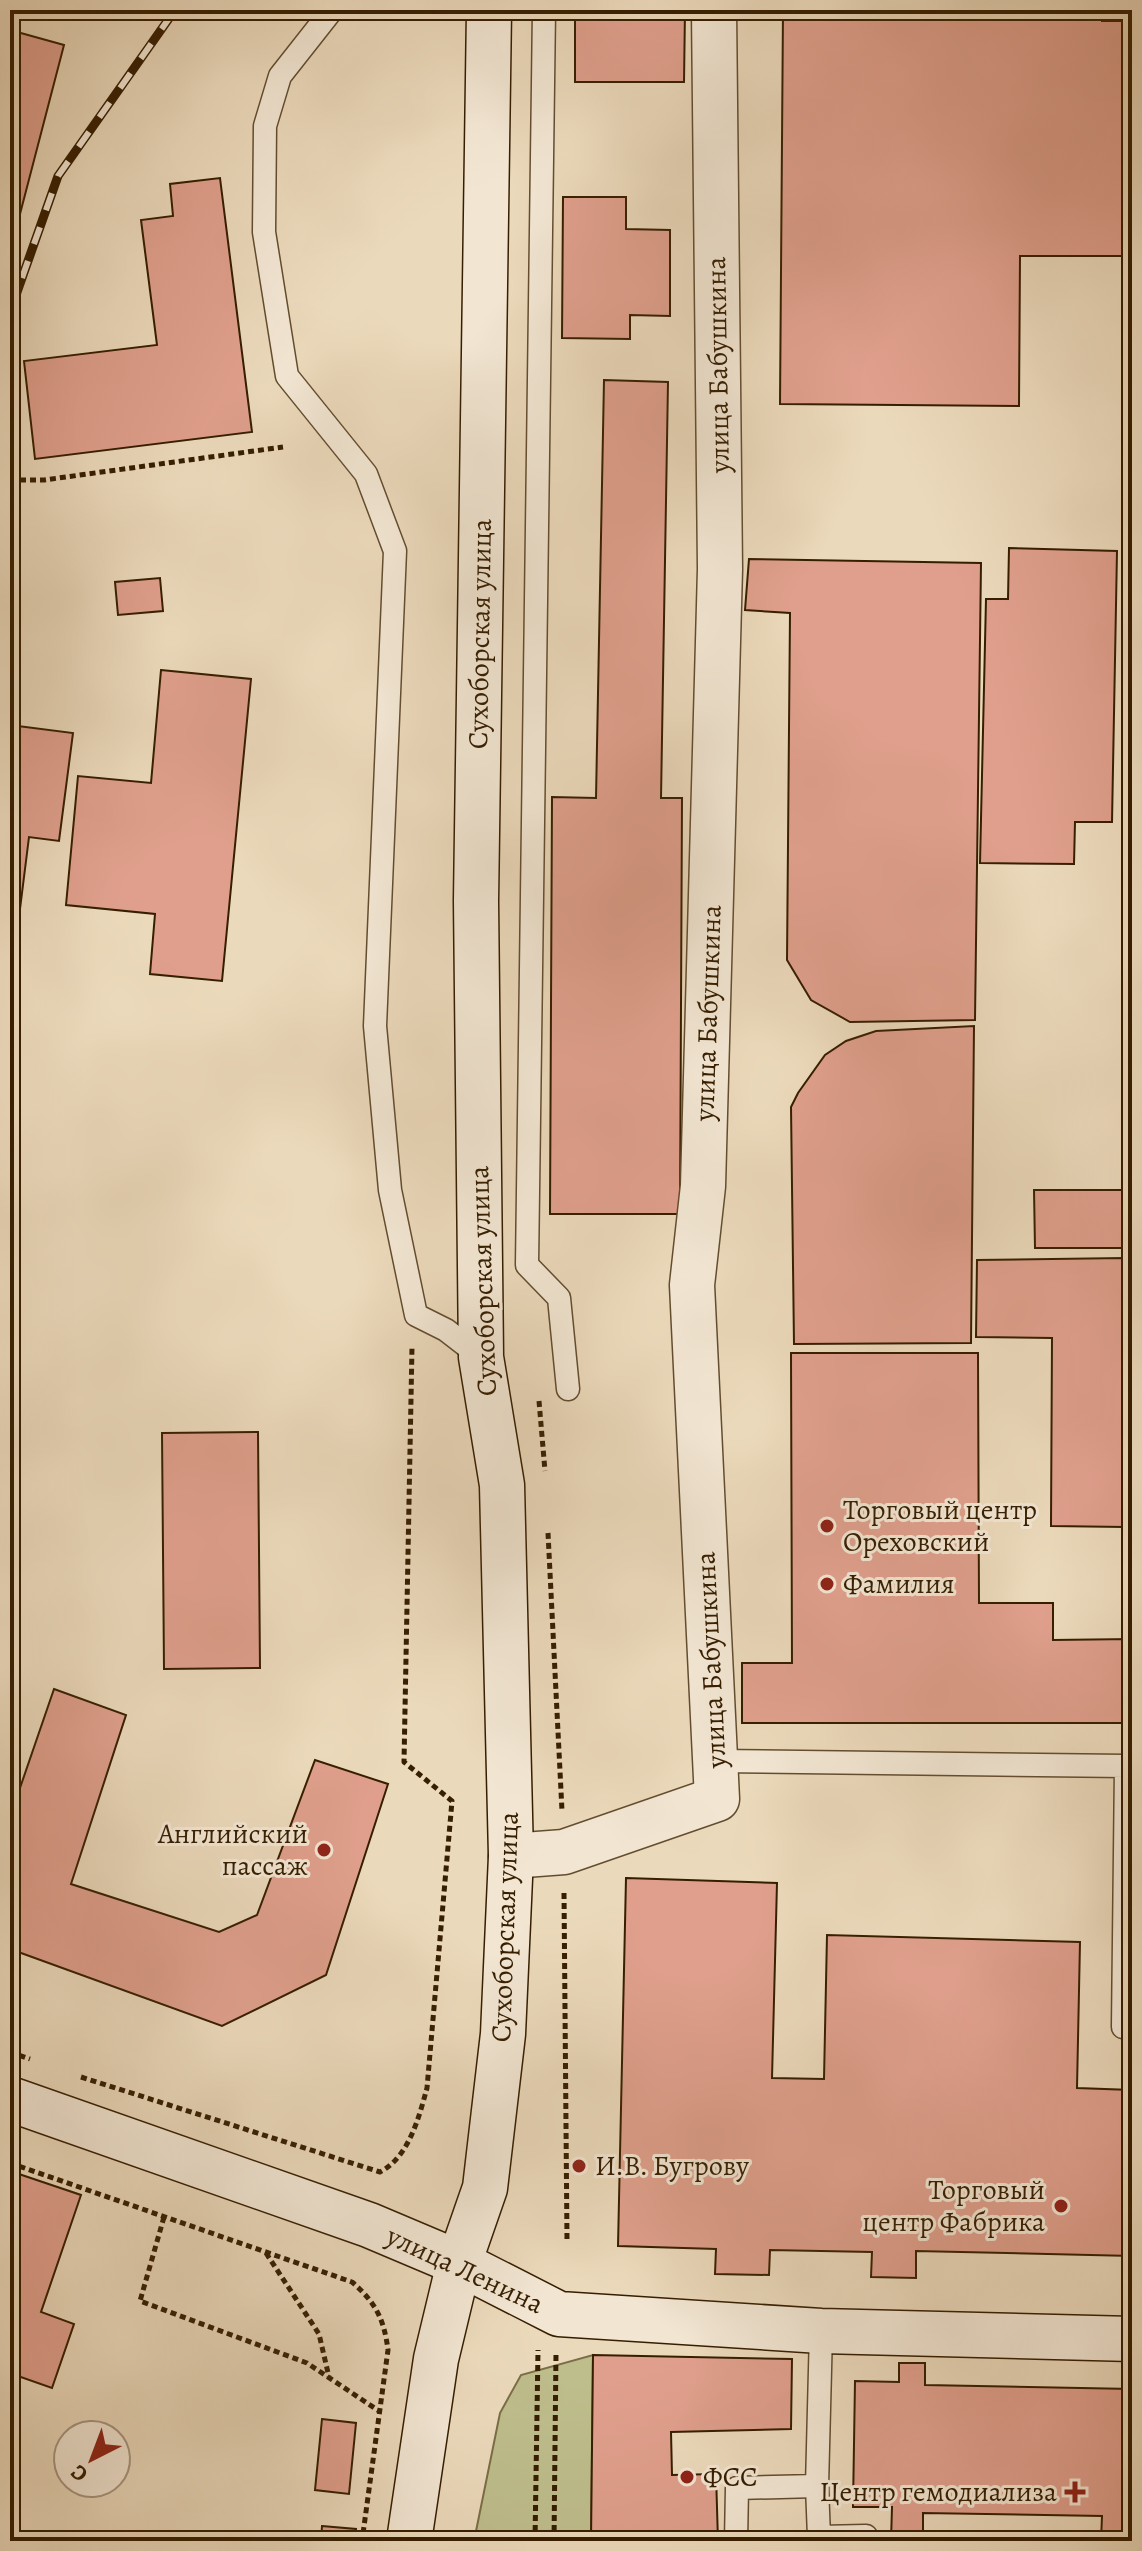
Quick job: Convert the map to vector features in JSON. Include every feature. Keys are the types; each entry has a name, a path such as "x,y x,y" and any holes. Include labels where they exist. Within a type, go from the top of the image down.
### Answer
{"main road":[{"name":"Сухоборская улица","path":"409,2541 436,2359 459,2263 485,2188 503,2034 511,1856 502,1485 481,1357 476,901 489,10"},
{"name":"улица Бабушкина","path":"511,1856 564,1852 717,1799 692,1285 703,1186 720,569 714,10"},
{"name":"улица Ленина","path":"10,2099 354,2220 459,2263 565,2333 821,2331 1132,2339"}],"lane":[{"path":"332,10 280,76 265,126 264,232 287,376 366,474 395,551 375,1026 390,1190 416,1315 446,1330 481,1357"},
{"path":"544,10 527,1265 559,1298 568,1389"},
{"path":"717,1761 1126,1766 1123,2027"},
{"path":"821,2331 817,2486 819,2537 866,2536 866,2541"},
{"path":"736,2541 737,2488 817,2486"}],"path":[{"path":"10,480 44,480 283,447"},
{"path":"80,2076 380,2172 388,2168 416,2129 427,2088 452,1801 404,1762 411,1359 416,1315"},
{"path":"10,2052 38,2061"},
{"path":"10,2163 352,2282 370,2298 385,2320 388,2350 362,2541"},
{"path":"164,2217 140,2301 307,2363 379,2411"},
{"path":"265,2252 319,2334 329,2377"},
{"path":"535,2541 538,2345 565,2333"},
{"path":"554,2541 556,2353 565,2333"}],"shaded area":[{"path":"593,2355 591,2541 474,2541 500,2413 521,2375"}],"building":[{"path":"575,10 685,10 684,82 575,82"},
{"path":"783,10 1102,10 1102,21 1124,21 1122,256 1020,256 1019,406 780,404"},
{"path":"10,30 64,45 20,214 10,211"},
{"path":"220,178 252,432 35,459 24,361 157,345 141,220 173,216 170,184"},
{"path":"563,197 626,197 626,229 670,230 670,316 630,315 630,339 562,338"},
{"path":"604,380 668,382 661,798 682,798 680,1214 550,1214 552,797 596,798"},
{"path":"1009,548 1117,551 1112,822 1075,822 1074,864 980,863 986,599 1008,599"},
{"path":"749,559 981,563 975,1020 850,1022 811,1000 787,960 790,613 745,610"},
{"path":"160,578 163,611 118,615 115,582"},
{"path":"161,670 251,679 222,981 150,974 155,914 66,905 78,776 151,783"},
{"path":"10,725 73,733 59,841 29,837 10,989"},
{"path":"974,1026 971,1343 794,1344 791,1107 798,1093 825,1055 846,1041 876,1031"},
{"path":"1034,1190 1125,1190 1125,1248 1035,1248"},
{"path":"1124,1258 1124,1527 1051,1526 1052,1338 976,1337 977,1260"},
{"path":"791,1353 978,1353 979,1603 1053,1603 1053,1640 1132,1639 1132,1723 742,1723 742,1663 792,1663"},
{"path":"258,1432 260,1668 164,1669 162,1433"},
{"name":"Английский пассаж","path":"54,1689 126,1715 71,1884 219,1932 257,1915 315,1760 388,1784 326,1975 222,2026 10,1949 10,1817"},
{"path":"626,1878 777,1883 772,2078 824,2079 827,1935 1080,1942 1077,2088 1132,2090 1132,2256 916,2251 916,2278 871,2277 872,2252 770,2250 769,2275 715,2274 716,2249 618,2246"},
{"path":"10,2171 81,2195 41,2312 74,2324 52,2388 18,2376 10,2399"},
{"path":"593,2355 792,2359 791,2429 671,2432 672,2475 716,2474 718,2541 591,2541"},
{"path":"899,2363 925,2363 925,2385 1132,2389 1132,2541 1101,2541 1102,2516 923,2513 923,2541 891,2541 892,2507 853,2507 855,2381 899,2382"},
{"path":"322,2419 356,2423 349,2494 315,2490"},
{"path":"322,2526 356,2529 355,2541 321,2541"},
{"path":"853,2533 853,2541 767,2541 767,2534"}],"railway":[{"path":"10,312 58,176 175,10"}],"place":[{"name":"Торговый центр Ореховский","path":"827,1526"},
{"name":"Фамилия","path":"827,1584"},
{"name":"Английский пассаж","path":"324,1850"},
{"name":"И.В. Бугрову","path":"579,2166"},
{"name":"Торговый центр Фабрика","path":"1061,2206"},
{"name":"ФСС","path":"687,2477"},
{"name":"Центр гемодиализа","path":"1075,2492"}]}
